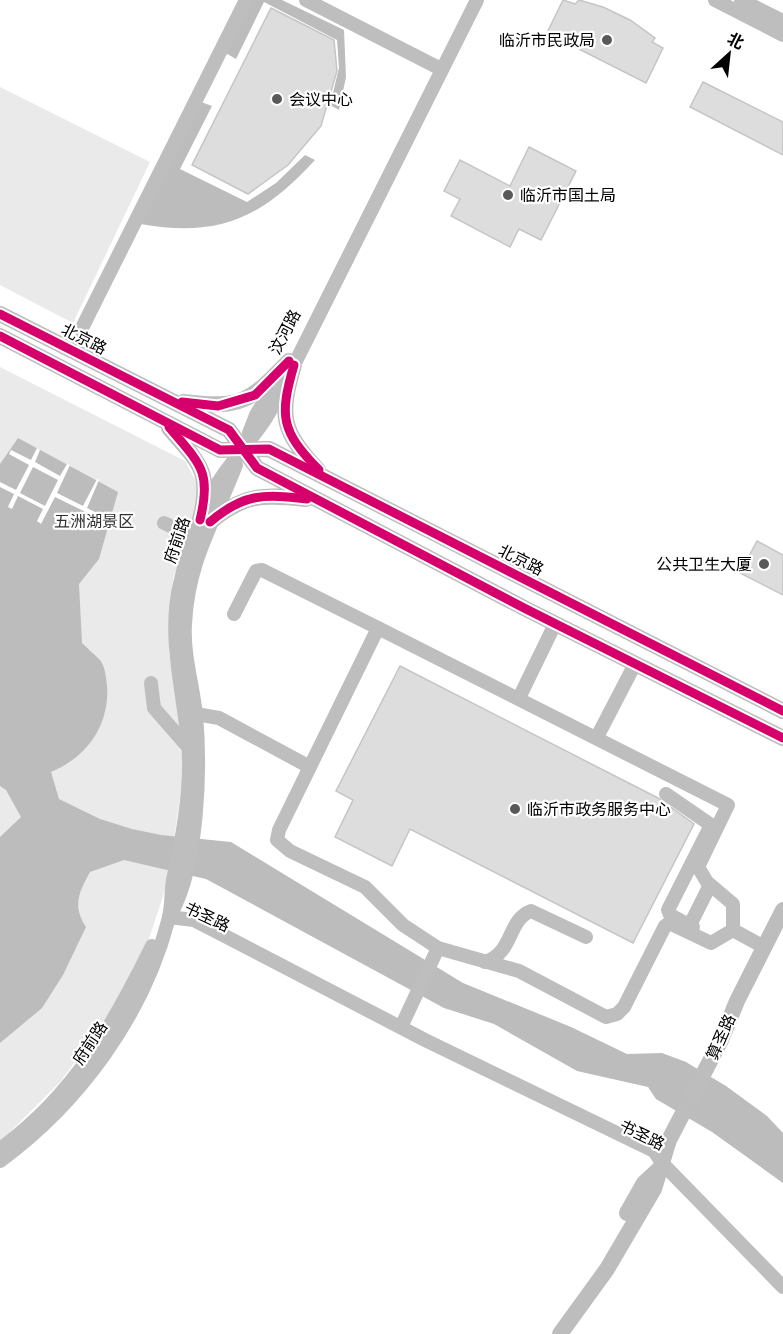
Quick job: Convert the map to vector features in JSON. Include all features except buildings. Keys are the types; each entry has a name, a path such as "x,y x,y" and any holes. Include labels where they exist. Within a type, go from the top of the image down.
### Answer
{"main road":[{"name":"北京路","path":"0,314 229,430 257,468 555,624 783,738"},
{"name":"北京路","path":"0,336 220,450 270,449 783,711"},
{"path":"171,400 218,406 238,401 255,395 291,363"},
{"path":"291,363 284,399 286,427 301,451 327,479"},
{"path":"163,420 189,451 204,474 207,493 205,521"},
{"path":"205,521 247,498 270,495 317,500"},
{"path":"745,691 783,696"},
{"path":"741,717 783,747"},
{"name":"算圣路","path":"726,1043 764,947 783,910"},
{"name":"算圣路","path":"560,1334 607,1269 654,1189 669,1140 682,1128 783,933"},
{"name":"算圣路","path":"547,1334 598,1263 644,1183 663,1164"}],"street":[{"path":"71,350 246,0"},
{"path":"306,0 437,67"},
{"name":"汶河路","path":"291,363 470,0"},
{"name":"汶河路","path":"243,450 256,415 291,363 477,0"},
{"path":"715,0 783,35"},
{"path":"741,0 783,21"},
{"name":"府前路","path":"0,1161 33,1137 58,1112 105,1054 130,1013 152,966 169,917 178,885 199,762 196,714 184,645 188,588 205,521 222,477 243,450"},
{"name":"府前路","path":"190,810 185,703 175,646 175,624 179,586 194,537 205,521"},
{"path":"164,523 194,537"},
{"path":"234,614 256,571 262,570 728,805 698,867 699,874 733,904 733,930"},
{"path":"519,698 555,624"},
{"path":"378,628 308,766 279,830 277,840 290,851 365,887 403,925 436,951 519,971 606,1017 616,1014 624,1007 669,922 711,943 720,940 733,930"},
{"path":"597,737 635,664"},
{"path":"151,682 154,708 188,747"},
{"path":"196,714 219,718 308,766"},
{"path":"720,823 666,794 711,825 668,910 670,915 720,940"},
{"path":"693,927 691,923 708,889 715,889"},
{"path":"485,962 495,959 503,952 517,923 524,914 531,911 586,937"},
{"name":"府前路","path":"0,1149 26,1129 51,1105 98,1048 121,1008 156,934 169,917"},
{"name":"书圣路","path":"169,917 195,920 401,1027 654,1151 663,1164 783,1287"},
{"name":"书圣路","path":"169,917 222,942 432,1052 685,1175 783,1276"},
{"path":"733,930 764,947"},
{"path":"401,1027 436,951"}],"green space":[{"path":"0,87 150,162 73,323 0,285"},
{"name":"五洲湖景区","path":"0,367 185,461 199,487 193,520 173,579 169,653 181,720 180,749 185,762 168,881 145,951 123,997 60,1082 0,1142"}],"shaded area":[{"path":"251,0 282,0 344,30 346,77 339,110 330,105 339,68 337,40 264,2 236,59 224,52"},
{"path":"201,102 212,106 180,169 247,202 276,183 305,155 315,160 296,180 276,196 237,219 193,228 168,228 140,224"},
{"path":"18,438 118,492 99,559 79,584 82,643 99,659 104,668 107,685 105,713 94,738 85,748 64,766 51,772 59,799 100,819 132,829 161,835 231,842 463,983 571,1027 627,1054 662,1053 686,1062 726,1086 767,1116 783,1133 783,1183 712,1132 656,1099 648,1087 577,1071 494,1024 444,1008 206,879 124,860 90,872 83,886 78,906 86,927 63,975 42,1008 0,1043 0,837 21,817 6,790 0,786 0,464"}],"pier":[{"path":"37,448 40,450 35,462 60,476 67,464 70,465 57,493 83,506 97,479 99,480 87,508 109,519 108,523 55,497 41,524 37,521 43,509 18,496 12,509 8,507 14,494 0,487 0,482 16,490 29,465 9,454 11,450 31,460","holes":["33,467 58,480 45,506 20,493"]}],"cycle path":[{"path":"0,314 229,430 257,468 526,609 783,738"},
{"path":"0,336 220,450 269,449 783,711"},
{"path":"182,402 218,406 255,395 289,361"},
{"path":"294,365 286,398 287,422 290,433 297,444 319,470"},
{"path":"169,427 189,450 201,469 205,490 200,520"},
{"path":"210,522 233,505 255,498 278,496 307,499"}],"place":[{"name":"临沂市民政局","path":"607,40"},
{"name":"会议中心","path":"277,99"},
{"name":"临沂市国土局","path":"508,195"},
{"name":"公共卫生大厦","path":"764,564"},
{"name":"临沂市政务服务中心","path":"515,809"}]}
